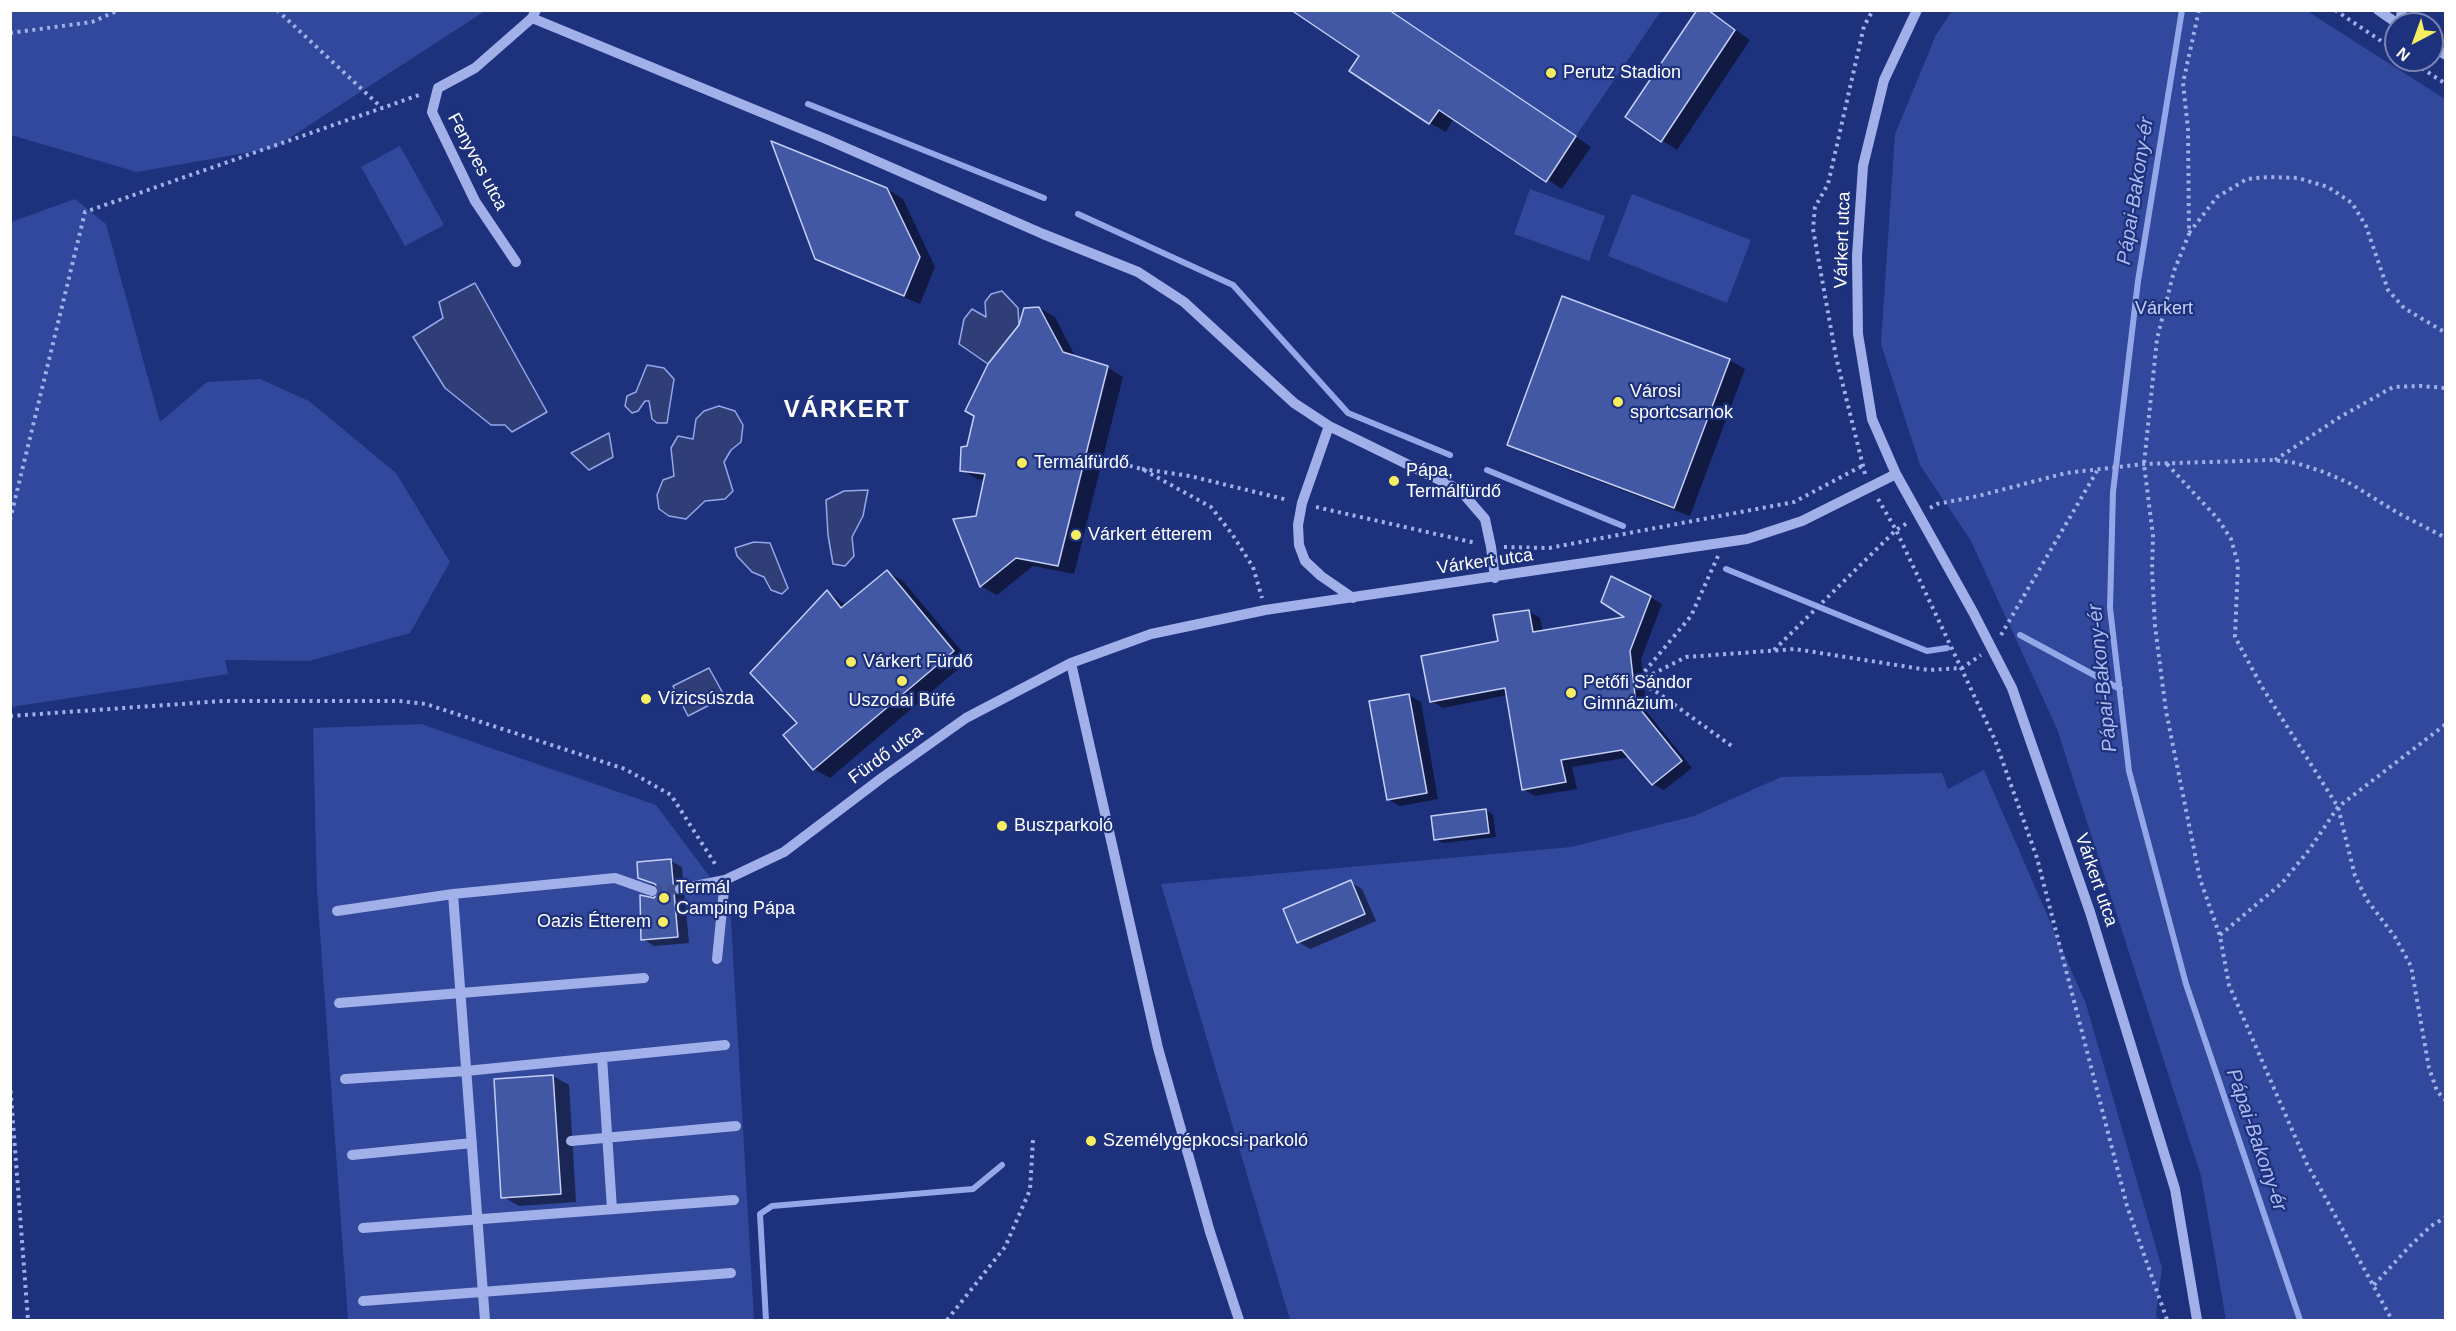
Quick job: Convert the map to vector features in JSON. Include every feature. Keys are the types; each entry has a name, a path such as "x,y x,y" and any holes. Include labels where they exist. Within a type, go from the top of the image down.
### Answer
{"street":[{"name":"Várkert utca","path":"1917,10 1884,80 1863,166 1857,256 1858,334 1872,419 1896,474 2012,688 2090,912 2175,1190 2196,1320"},
{"path":"438,88 475,68 534,14 1138,273 1184,302 1294,402 1329,426 1460,490 1485,519 1495,578"},
{"name":"Fenyves utca","path":"438,88 432,112 475,201 516,262"},
{"path":"1329,426 1302,503 1298,525 1299,545 1305,561 1321,576 1353,598"},
{"name":"Várkert utca","path":"1071,663 1151,634 1265,610 1495,578 1747,539 1802,521 1896,474"},
{"path":"1071,663 1158,1048 1209,1232 1239,1320"},
{"name":"Fürdő utca","path":"680,890 725,880 784,852 966,718 1071,663"},
{"path":"336,911 453,894 615,878 652,891"},
{"path":"717,958 725,880"},
{"path":"453,894 485,1320"},
{"path":"339,1002 644,978"},
{"path":"345,1079 466,1071 725,1045"},
{"path":"602,1057 612,1209"},
{"path":"571,1141 736,1126"},
{"path":"352,1155 472,1143"},
{"path":"363,1228 734,1200"},
{"path":"363,1301 731,1273"}],"path":[{"path":"10,33 92,22 119,10"},
{"path":"277,10 382,108"},
{"path":"1873,10 1864,26 1828,184 1815,207 1813,229 1836,357 1862,466 1896,530 1995,740 2037,858 2127,1206 2167,1320"},
{"path":"2189,234 2188,129 2183,83 2199,10"},
{"path":"2335,10 2384,43"},
{"path":"2427,72 2445,84"},
{"path":"10,520 85,212 438,88"},
{"path":"2392,1320 2307,1164 2229,985 2220,936 2200,879 2166,711 2155,626 2153,536 2144,464 2157,339 2174,272 2189,234 2217,197 2247,179 2298,178 2328,187 2352,203 2366,226 2388,290 2404,308 2445,333"},
{"path":"2274,460 2340,417 2393,387 2445,388"},
{"path":"1086,455 1142,469 1190,476 1491,547 1549,548 1794,502 1862,466"},
{"path":"1774,650 1896,530 1936,504 1978,496 2066,473 2144,464 2274,460 2296,463 2351,484 2445,538"},
{"path":"2167,464 2218,519 2231,538 2238,564 2235,637 2262,687 2338,807 2355,876 2367,900 2395,937 2411,966 2428,1068 2437,1091 2445,1101"},
{"path":"1142,469 1211,507 1232,534 1252,567 1265,610"},
{"path":"1635,683 1686,657 1795,649 1928,670 1962,668 1991,647 2009,624 2098,470"},
{"path":"1635,683 1692,616 1724,542"},
{"path":"1635,683 1654,690 1733,747"},
{"path":"10,716 223,700 399,701 426,704 625,769 671,795 725,880"},
{"path":"2220,936 2282,883 2309,850 2338,807 2445,724"},
{"path":"10,1083 28,1320"},
{"path":"947,1320 1005,1247 1030,1190 1034,1140"},
{"path":"2374,1285 2410,1246 2431,1226 2445,1217"}],"green space":[{"path":"10,11 485,11 274,148 137,172 11,135"},
{"name":"Perutz Stadion","path":"1389,11 1661,11 1576,136"},
{"name":"Várkert","path":"1952,11 2307,11 2384,60 2384,72 2403,72 2445,99 2445,1320 2226,1320 2201,1176 2057,729 1971,541 1920,465 1881,344 1895,134 1936,35"},
{"path":"400,146 444,225 405,246 361,167"},
{"path":"1530,189 1605,216 1589,261 1514,234"},
{"path":"1632,194 1751,240 1727,303 1608,256"},
{"path":"75,199 106,224 160,422 207,382 260,379 309,401 396,473 450,562 410,633 309,661 225,660 228,674 11,707 11,222"},
{"path":"421,724 656,805 730,904 754,1320 348,1320 317,891 313,728"},
{"path":"1984,770 2086,1004 2162,1268 2156,1315 2158,1320 1290,1320 1161,884 1571,847 1694,816 1781,777 1942,773 1948,789"}],"shaded area":[{"path":"475,283 547,412 512,432 505,425 491,425 445,388 413,337 443,318 439,302"},
{"path":"1002,291 1018,308 1019,325 988,364 959,344 964,319 972,309 986,317 985,302 991,294"},
{"path":"647,365 664,368 674,379 667,423 657,423 652,419 649,401 645,401 638,411 632,413 625,406 627,396 636,392"},
{"path":"719,406 735,411 743,425 741,442 731,450 724,462 733,491 725,499 705,501 686,519 669,516 659,509 657,495 663,480 674,476 671,448 678,436 693,439 696,419 704,411"},
{"path":"609,433 613,457 589,470 571,453"},
{"path":"868,490 863,516 852,537 854,556 845,566 833,564 828,535 826,500 844,491"},
{"path":"754,542 770,543 788,588 782,594 771,590 764,577 752,572 737,556 735,548"},
{"path":"709,668 725,697 688,716 673,686"}],"building":[{"name":"Perutz Stadion","path":"1291,10 1389,10 1576,136 1546,182 1439,110 1429,124 1349,71 1359,56"},
{"name":"Perutz Stadion","path":"1697,10 1708,10 1735,30 1661,142 1625,117"},
{"path":"771,141 887,188 920,257 904,296 815,259"},
{"name":"Városi sportcsarnok","path":"1562,296 1730,359 1674,508 1507,445"},
{"name":"Termálfürdő","path":"1039,307 1063,352 1108,366 1058,566 1016,558 980,587 953,519 976,516 985,474 960,471 961,447 967,446 974,416 965,411 988,364 1019,325 1024,308"},
{"name":"Várkert Fürdő","path":"887,570 954,651 813,770 783,735 797,723 750,673 827,590 841,608"},
{"name":"Petőfi Sándor Gimnázium","path":"1611,576 1651,596 1630,651 1636,704 1682,761 1652,785 1622,750 1561,760 1566,782 1522,790 1505,688 1430,702 1421,656 1498,641 1493,615 1529,610 1533,632 1624,617 1601,602"},
{"path":"1409,694 1427,793 1387,800 1369,701"},
{"path":"1486,809 1489,833 1434,840 1431,816"},
{"name":"Termál Camping Pápa","path":"671,859 678,937 641,940 640,895 654,898 659,890 655,884 638,878 637,862"},
{"path":"1351,880 1365,914 1297,943 1283,909"},
{"path":"553,1075 561,1194 501,1198 494,1079"}],"waterway":[{"name":"Pápai-Bakony-ér","path":"2182,10 2138,281 2113,492 2110,608 2129,771 2186,984 2300,1320"},
{"path":"808,104 1044,198"},
{"path":"1078,214 1233,285 1348,413 1450,455"},
{"path":"1487,470 1623,526"},
{"path":"1726,569 1927,651 1947,648"},
{"path":"2020,635 2120,689"},
{"path":"766,1320 760,1214 772,1206 973,1189 1002,1165"}],"tunnel":[{"path":"652,891 680,889"}],"place":[{"name":"Perutz Stadion","path":"1551,73"},
{"name":"Városi sportcsarnok","path":"1618,402"},
{"name":"Termálfürdő","path":"1022,463"},
{"name":"Pápa, Termálfürdő","path":"1394,481"},
{"name":"Várkert étterem","path":"1076,535"},
{"name":"Várkert Fürdő","path":"851,662"},
{"name":"Uszodai Büfé","path":"902,681"},
{"name":"Petőfi Sándor Gimnázium","path":"1571,693"},
{"name":"Vízicsúszda","path":"646,699"},
{"name":"Buszparkoló","path":"1002,826"},
{"name":"Termál Camping Pápa","path":"664,898"},
{"name":"Oazis Étterem","path":"663,922"},
{"name":"Személygépkocsi-parkoló","path":"1091,1141"}],"district":[{"name":"VÁRKERT","path":"847,410"}]}
